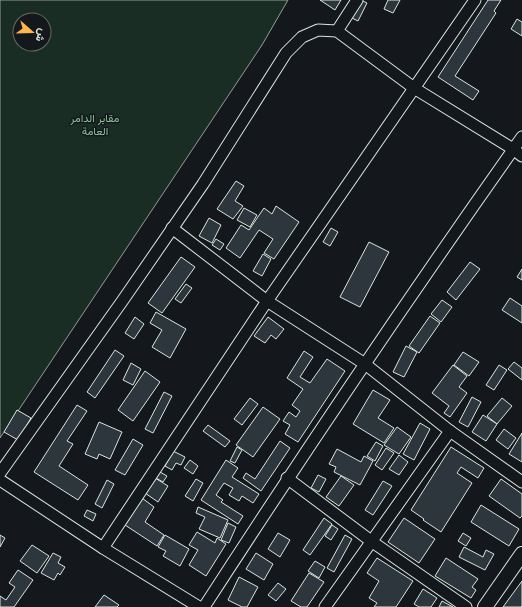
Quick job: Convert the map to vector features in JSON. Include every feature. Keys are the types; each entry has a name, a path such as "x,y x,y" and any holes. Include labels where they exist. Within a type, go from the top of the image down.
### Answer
{"street":[{"path":"337,31 357,0"},
{"path":"103,548 267,301 475,0"},
{"path":"0,473 123,300 203,184 286,53 302,37 318,30 337,31 414,88 518,153"},
{"path":"204,607 288,478 365,364 518,153 522,137"},
{"path":"172,228 267,301 365,364 450,431 522,482"},
{"path":"325,607 450,431"},
{"path":"288,478 371,541 466,607"},
{"path":"0,480 103,548 199,607"},
{"path":"485,607 522,554"}],"green space":[{"name":"مقابر الدامر العامة","path":"0,0 288,0 262,45 0,438"}],"building":[{"path":"320,0 341,0 335,10"},
{"path":"361,0 367,3 358,21 352,18"},
{"path":"388,0 400,0 393,13 384,9"},
{"path":"488,0 501,0 494,11 496,13 455,76 479,91 473,100 438,77"},
{"path":"517,19 522,22 522,36 511,29"},
{"path":"236,181 244,186 235,201 243,206 233,219 217,209"},
{"path":"276,206 299,222 274,259 264,253 273,239 259,230 240,258 226,248 241,225 249,230 264,208 272,214"},
{"path":"244,208 257,215 250,227 237,220"},
{"path":"209,218 221,225 212,243 199,236"},
{"path":"331,228 338,232 330,246 323,242"},
{"path":"216,239 224,244 220,250 212,245"},
{"path":"369,242 389,252 360,307 340,297"},
{"path":"263,254 271,259 262,276 253,271"},
{"path":"181,257 195,267 162,313 148,303"},
{"path":"470,262 480,269 456,300 447,292"},
{"path":"522,269 522,280 517,277"},
{"path":"186,284 192,288 181,303 175,299"},
{"path":"510,298 522,306 522,323 502,310"},
{"path":"442,300 452,307 441,322 431,314"},
{"path":"156,312 186,329 170,358 152,347 162,330 150,323"},
{"path":"430,316 440,323 419,353 409,346"},
{"path":"135,317 144,324 134,339 125,333"},
{"path":"268,317 284,329 276,339 271,335 265,343 254,336"},
{"path":"406,346 417,352 404,377 393,372"},
{"path":"115,350 124,356 95,398 87,392"},
{"path":"304,351 313,357 300,377 310,383 327,359 345,371 298,442 285,434 290,425 283,421 289,412 296,417 300,411 292,405 303,389 287,378"},
{"path":"463,352 479,362 469,376 454,365"},
{"path":"514,362 522,368 522,380 508,369"},
{"path":"131,363 141,369 133,385 123,380"},
{"path":"453,365 467,376 459,387 467,393 450,417 444,413 449,406 432,393"},
{"path":"499,365 507,370 494,390 486,385"},
{"path":"145,371 160,382 133,421 118,410"},
{"path":"373,390 390,400 378,418 394,428 384,443 353,424"},
{"path":"164,392 172,396 153,433 145,429"},
{"path":"472,397 481,402 468,427 459,422"},
{"path":"250,398 258,404 242,425 234,419"},
{"path":"502,398 512,406 497,424 487,416"},
{"path":"77,405 87,411 67,441 73,444 59,466 88,485 78,500 34,472"},
{"path":"263,407 280,419 253,457 236,445"},
{"path":"17,410 31,418 18,440 4,432"},
{"path":"483,415 497,424 486,441 472,432"},
{"path":"99,422 122,432 110,459 99,454 97,459 85,454"},
{"path":"420,423 430,429 414,460 403,454"},
{"path":"208,425 230,441 225,447 203,431"},
{"path":"397,427 411,437 399,454 384,445"},
{"path":"504,429 516,438 508,449 496,440"},
{"path":"522,433 522,462 509,454"},
{"path":"133,439 143,445 125,475 115,470"},
{"path":"280,441 290,448 261,491 243,478 246,473 255,479"},
{"path":"376,442 383,446 375,461 367,456"},
{"path":"237,447 242,450 235,463 230,461"},
{"path":"451,447 484,468 478,478 461,467 457,473 472,483 441,532 411,510"},
{"path":"386,448 394,453 382,470 375,465"},
{"path":"337,449 361,462 364,456 373,461 360,485 334,472 336,467 329,464"},
{"path":"173,451 185,457 181,465 176,463 172,470 165,466"},
{"path":"399,455 408,462 399,475 389,469"},
{"path":"190,460 198,466 193,474 184,468"},
{"path":"226,460 238,468 232,477 259,494 253,503 242,496 239,501 229,495 233,488 224,483 216,495 223,500 221,502 243,516 238,524 201,500"},
{"path":"160,472 167,476 163,482 156,478"},
{"path":"318,475 326,479 319,492 311,488"},
{"path":"341,476 354,485 339,506 326,497"},
{"path":"155,478 168,486 158,502 145,493"},
{"path":"196,479 203,483 193,501 185,496"},
{"path":"501,479 522,494 522,516 520,518 489,496"},
{"path":"107,480 114,484 102,508 95,504"},
{"path":"383,481 392,486 373,515 365,510"},
{"path":"142,498 154,507 145,522 164,535 157,546 125,525"},
{"path":"481,505 519,529 509,546 471,522"},
{"path":"198,507 228,520 220,538 199,529 205,517 196,513"},
{"path":"87,510 96,514 93,521 84,516"},
{"path":"324,518 332,524 310,555 303,550"},
{"path":"404,518 435,539 419,563 388,542"},
{"path":"228,523 236,527 229,543 221,540"},
{"path":"332,525 338,529 331,540 325,536"},
{"path":"197,532 215,543 217,538 226,544 206,576 189,565 198,550 189,545"},
{"path":"278,533 290,540 280,557 268,549"},
{"path":"463,533 471,538 466,546 458,541"},
{"path":"0,535 5,538 0,547"},
{"path":"165,535 189,549 180,566 163,556 166,551 158,547"},
{"path":"345,535 352,539 334,572 327,568"},
{"path":"32,545 49,556 37,573 20,561"},
{"path":"464,547 483,557 486,550 494,554 485,570 459,557"},
{"path":"53,553 61,557 58,563 65,567 60,575 58,573 54,580 41,573"},
{"path":"256,553 273,564 264,580 246,569"},
{"path":"377,558 413,581 396,607 374,607 377,603 369,598 379,581 367,573"},
{"path":"446,558 478,579 472,587 476,590 471,598 435,576"},
{"path":"315,561 325,567 319,578 308,571"},
{"path":"18,570 33,580 14,607 0,607 0,596 6,600 15,587 9,583"},
{"path":"309,573 324,582 307,607 301,607 291,601"},
{"path":"239,577 258,587 247,607 242,607 228,600"},
{"path":"522,581 522,606 503,607"},
{"path":"278,583 286,589 276,601 268,595"},
{"path":"423,589 437,598 431,607 419,607 414,604"},
{"path":"104,595 119,605 117,607 95,607"},
{"path":"442,601 453,607 439,607"}]}
